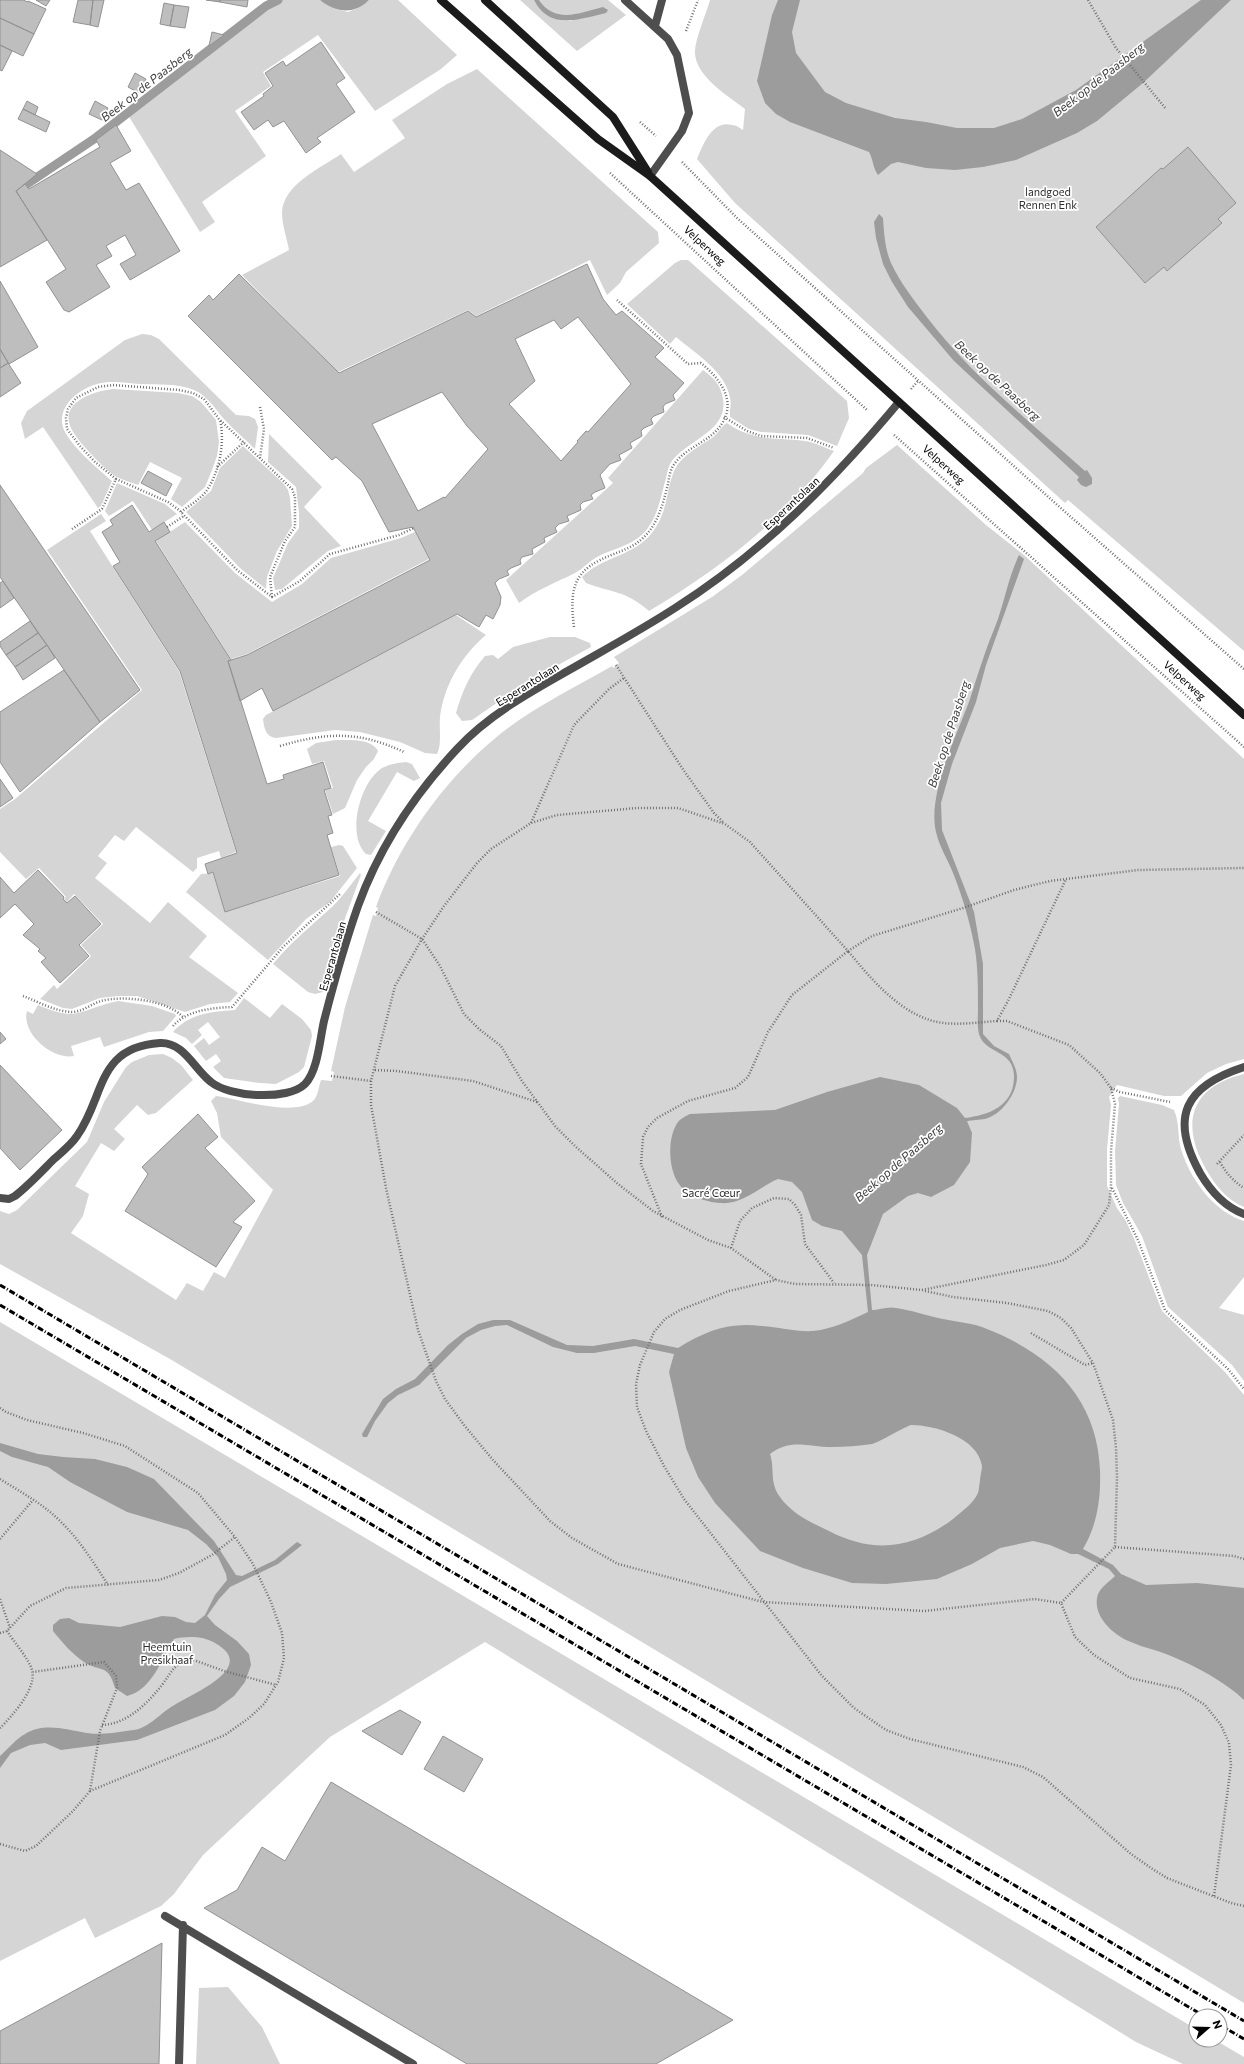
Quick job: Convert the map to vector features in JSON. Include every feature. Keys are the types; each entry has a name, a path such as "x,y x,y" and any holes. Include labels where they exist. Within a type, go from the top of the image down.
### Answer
{"main road":[{"name":"Velperweg","path":"441,0 598,139 650,176 700,224 1244,715"},
{"name":"Velperweg","path":"485,0 613,117 650,176"}],"street":[{"path":"625,0 668,39 676,55 689,113 682,131 650,176"},
{"path":"655,26 662,0"},
{"name":"Esperantolaan","path":"167,1043 178,1048 212,1084 224,1089 240,1093 281,1095 302,1087 313,1073 324,1019 359,904 373,870 410,807 458,748 495,716 534,690 606,650 677,607 753,552 830,482 899,402"},
{"path":"0,1198 9,1199 15,1196 78,1135 96,1093 117,1058 146,1045 167,1043"},
{"path":"1244,1067 1212,1080 1200,1088 1188,1106 1184,1123 1184,1134 1193,1160 1207,1184 1222,1201 1244,1214"},
{"path":"165,1916 183,1925 413,2064"},
{"path":"179,2064 183,1925"}],"path":[{"path":"676,55 698,0"},
{"path":"1088,0 1116,48 1152,90 1166,109"},
{"path":"669,149 744,224 1055,503 1244,669"},
{"name":"Velperweg","path":"632,193 881,423 1244,747"},
{"path":"574,627 571,606 576,580 594,563 630,548 642,540 649,532 660,513 672,467 682,456 712,434 724,417 727,400 724,388 714,374 701,363 688,364 617,300"},
{"path":"112,385 179,390 193,393 204,399 219,419 287,483 292,489 294,497 295,527 286,541 270,577 272,597 237,570 181,512 168,502 116,480 95,462 67,429 66,418 68,409 76,398 98,387 112,385"},
{"path":"260,407 264,436 260,458"},
{"path":"724,417 747,432 760,436 807,438 853,455"},
{"path":"181,512 208,489 217,468 223,442 219,419"},
{"path":"217,468 244,442"},
{"path":"72,529 102,509 116,480"},
{"path":"167,527 184,516"},
{"path":"272,597 300,581 330,554 399,535 414,528"},
{"path":"606,650 696,789 725,824 750,842 848,951 877,986 902,1006 927,1018 944,1023 1008,1021 1069,1045 1088,1060 1111,1088 1115,1104 1111,1150 1111,1187 1109,1205 1084,1245 1064,1260 922,1290"},
{"path":"531,823 574,725 609,689 624,678"},
{"path":"280,746 308,738 335,736 359,737 380,741 404,752"},
{"path":"725,824 678,808 644,808 557,815 531,823 491,849 477,863 444,906 422,939 395,986 371,1081 371,1105 386,1188 409,1295 436,1381 445,1399 464,1425 493,1460 550,1521 572,1538 618,1564 763,1602 924,1611 1035,1599 1062,1603"},
{"path":"662,1217 641,1164 643,1137 648,1127 657,1118 688,1101 735,1088 748,1078 768,1032 792,995 848,951 872,936 963,908 1014,890 1050,881 1138,870 1244,868"},
{"path":"997,1021 1066,879"},
{"path":"167,1043 169,1031 179,1019 211,1008 232,1007 283,947 342,892"},
{"path":"359,904 389,919 422,939 440,966 464,1014 479,1029 501,1046 555,1126 576,1147 618,1184 662,1217 708,1240 730,1248 776,1280 795,1284 871,1285 922,1290 953,1297 1007,1303 1048,1311 1061,1318 1071,1328 1093,1364 1113,1420 1116,1448 1115,1547 1062,1603"},
{"path":"23,996 63,1011 72,1012 82,1011 100,1002 118,999 136,999 173,1010 184,1017"},
{"path":"375,1070 397,1071 474,1081 538,1102"},
{"path":"313,1073 371,1081"},
{"path":"1111,1088 1120,1092 1188,1106"},
{"path":"1200,1171 1220,1162 1244,1135"},
{"path":"1220,1162 1225,1172 1237,1184 1244,1188"},
{"path":"1111,1187 1119,1205 1130,1220 1166,1310 1228,1369 1244,1389"},
{"path":"730,1248 740,1221 752,1208 774,1198 789,1199 796,1205 801,1215 805,1244 834,1284"},
{"path":"776,1280 729,1291 680,1310 665,1318 654,1332 640,1365 636,1384 637,1408 646,1431 664,1466 684,1499 822,1676 854,1708 886,1730 910,1739 1023,1767 1043,1777 1131,1854 1151,1868 1167,1878 1244,1906"},
{"path":"1031,1333 1085,1365 1093,1364"},
{"path":"0,1408 6,1412 27,1420 83,1433 125,1446 198,1493 235,1537 253,1564 271,1602 282,1633 284,1658 276,1685 264,1704 249,1718 225,1735 90,1791 73,1811 36,1846 25,1851 0,1844"},
{"path":"0,1479 33,1500 60,1520 71,1532 108,1585"},
{"path":"0,1539 33,1500"},
{"path":"0,1633 7,1631 30,1606 66,1588 159,1580 179,1573 212,1555 235,1537"},
{"path":"1115,1547 1234,1556 1244,1559"},
{"path":"0,1599 10,1628"},
{"path":"1062,1603 1075,1637 1094,1655 1130,1678 1180,1689 1205,1705 1221,1725 1229,1743 1232,1765 1214,1896"},
{"path":"0,1728 25,1698 32,1681 33,1672 7,1631"},
{"path":"102,1725 127,1718 148,1702 176,1665 190,1659 224,1671 276,1685"},
{"path":"33,1672 104,1662 110,1667 117,1680 117,1688 100,1731 90,1791"}],"green space":[{"path":"272,0 320,0 335,9 348,12 358,8 369,0 398,0 457,55 441,69 375,111 318,35 263,72 271,86 235,111 266,156 202,202 215,222 200,232 128,115"},
{"path":"520,0 534,0 541,9 550,16 566,21 572,21 573,14 554,13 546,8 539,0 608,0 626,15 577,51"},
{"name":"landgoed Rennen Enk","path":"710,0 1244,0 1244,651 1068,500 1065,503 735,203 697,159 709,135 719,126 725,124 733,125 743,130 745,109 721,91 705,76 696,59 695,50 697,39"},
{"path":"477,69 658,232 659,243 626,272 620,283 607,295 590,260 476,316 468,310 338,372 242,275 289,250 282,213 284,203 296,185 314,171 341,154 354,172 405,138 392,120 447,84"},
{"path":"681,260 688,260 847,401 849,418 837,446 808,435 761,432 749,429 730,417 731,401 723,380 716,371 676,337 670,344 627,304 675,263"},
{"path":"142,334 151,335 159,339 236,415 249,416 255,419 258,427 255,449 228,423 207,399 194,390 174,385 118,382 97,384 83,390 70,401 65,407 62,422 64,430 73,443 112,481 101,506 98,508 43,427 25,439 21,423 27,411 125,340"},
{"path":"703,370 714,379 719,386 723,399 723,410 719,420 713,428 685,449 670,464 657,511 650,526 633,541 597,557 578,571 539,590 519,603 506,580 613,483 608,478"},
{"path":"113,389 178,393 192,396 201,402 216,420 219,442 217,456 212,470 205,487 182,507 171,499 182,478 150,462 138,485 121,479 112,474 90,453 77,438 71,428 69,419 70,411 74,405 88,395"},
{"path":"727,423 737,429 756,436 808,442 834,451 795,498 750,540 701,578 649,611 633,599 586,583 582,577 590,570 627,552 644,541 651,534 661,518 672,477 678,464 692,451 714,436"},
{"path":"269,434 322,487 304,507 341,546 328,551 282,589 275,590 273,578 288,543 299,528 299,513 296,487 268,462"},
{"name":"Sacré Cœur","path":"897,445 986,525 1024,555 1244,759 1244,1059 1226,1064 1207,1073 1181,1096 1164,1096 1117,1085 1109,1097 1111,1105 1107,1150 1107,1186 1135,1241 1162,1311 1225,1372 1244,1395 1244,2003 170,1359 0,1264 0,1211 9,1214 17,1210 87,1142 104,1102 126,1067 132,1062 149,1055 163,1054 172,1058 181,1065 193,1080 156,1113 148,1115 137,1105 114,1129 125,1139 114,1151 101,1143 75,1186 89,1194 83,1216 71,1233 176,1300 187,1283 203,1291 214,1272 225,1278 273,1190 221,1137 217,1113 211,1101 216,1096 267,1106 294,1107 306,1105 314,1100 321,1080 332,1081 334,1072 331,1071 345,1007 373,915 376,916 378,908 376,907 397,860 410,838 424,816 456,775 493,740 521,719 551,700 612,666 613,668 619,663 614,657 712,597 742,575 863,473 866,468"},
{"path":"243,446 284,484 288,490 290,498 292,526 277,551 267,577 266,589 240,568 186,512 211,491 220,468"},
{"path":"117,483 165,504 177,514 152,530 133,501 109,516 105,511"},
{"path":"101,514 106,521 90,531 179,671 236,852 221,858 219,851 197,858 197,868 193,872 136,827 124,841 115,835 98,856 107,863 95,878 150,923 168,902 207,936 189,957 238,993 230,1002 210,1004 185,1012 137,996 100,998 72,1009 63,1008 40,999 54,985 57,989 91,956 81,945 103,924 74,894 67,902 64,899 66,897 39,868 26,879 0,852 0,809 15,799 142,690 47,550"},
{"path":"185,522 235,573 272,602 302,584 331,558 401,538 415,532 429,559 247,654 231,659 156,541"},
{"path":"456,615 486,635 462,661 450,682 442,705 439,750 437,754 425,753 400,742 360,732 335,730 276,738 270,736 266,732 263,719 266,715"},
{"path":"550,637 575,637 590,643 591,647 527,682 472,720 462,721 456,713 461,698 471,676 485,656 493,655 498,659 513,647"},
{"path":"336,740 365,742 371,744 378,751 374,759 357,780 345,808 333,814 325,790 333,788 324,761 312,764 307,749 316,743"},
{"path":"406,762 412,764 420,778 414,781 397,772 368,821 386,831 371,855 366,854 360,845 357,835 356,822 362,796 374,775 382,768"},
{"path":"339,845 343,846 357,868 330,902 306,919 268,960 186,892 201,874 213,873 225,912 340,876 331,847"},
{"path":"360,873 361,875 337,940 323,992 315,994 308,992 273,964 294,941 333,906"},
{"path":"244,998 270,1018 282,1004 302,1019 311,1030 312,1036 304,1067 299,1072 276,1084 224,1078 213,1067 221,1061 216,1054 206,1061 194,1046 204,1038 209,1045 220,1037 208,1022 198,1030 202,1035 192,1044 186,1038 173,1032 186,1021 194,1017 209,1013 235,1010"},
{"path":"118,1001 152,1006 175,1014 176,1016 163,1031 149,1032 104,1047 100,1037 71,1046 74,1056 57,1054 40,1043 33,1036 26,1019 27,1011 33,1014 38,1005 62,1013 71,1014"},
{"path":"1244,1074 1244,1207 1227,1197 1210,1176 1199,1154 1194,1138 1192,1124 1195,1110 1201,1098 1211,1088 1226,1080"},
{"path":"1120,1096 1162,1105 1174,1110 1181,1149 1190,1172 1213,1202 1233,1217 1244,1221 1244,1277 1219,1308 1244,1315 1244,1381 1232,1365 1168,1307 1142,1236 1123,1203 1116,1185 1115,1151 1119,1104 1118,1098"},
{"name":"Heemtuin Presikhaaf","path":"0,1322 1188,2024 1188,2048 1228,2048 1244,2057 1244,2064 1183,2064 1136,2042 485,1642 330,1737 203,1855 174,1894 161,1906 95,1938 85,1918 0,1961"},
{"path":"228,1987 262,2027 280,2064 196,2064 199,1988"}],"water":[{"path":"320,0 369,0 363,5 351,10 339,10 332,8"},
{"path":"534,0 539,0 545,7 560,14 577,14 603,7 608,10 606,13 576,20 557,19 548,16 541,10"},
{"path":"778,0 800,0 792,32 796,53 825,92 846,103 895,118 957,128 994,128 1022,119 1076,90 1201,0 1231,0 1143,83 1097,121 1077,133 1016,160 983,167 955,170 926,168 898,162 891,164 878,175 869,152 790,122 776,114 765,103 757,81 772,15"},
{"path":"879,214 883,218 886,247 891,263 912,297 943,338 1022,416 1085,471 1087,470 1092,478 1092,484 1086,487 1081,485 1077,480 1079,477 954,361 908,307 892,282 883,264 876,238 874,222"},
{"path":"1019,555 1024,559 986,665 976,702 952,764 941,803 942,830 974,912 983,964 983,1034 994,1046 1009,1054 1016,1071 1016,1084 1011,1097 997,1113 985,1119 967,1121 972,1133 970,1162 954,1185 931,1197 918,1193 908,1196 883,1214 867,1255 872,1310 893,1308 908,1310 937,1318 982,1327 1010,1339 1031,1352 1050,1366 1067,1382 1080,1401 1090,1422 1097,1445 1100,1471 1100,1492 1097,1512 1092,1531 1083,1549 1113,1565 1121,1574 1146,1585 1197,1583 1244,1588 1244,1700 1219,1681 1181,1660 1131,1642 1117,1634 1101,1617 1097,1602 1099,1591 1115,1576 1109,1569 1078,1554 1071,1554 1050,1545 1033,1541 1000,1548 972,1564 937,1579 886,1584 852,1583 803,1568 760,1551 715,1503 698,1477 686,1448 669,1372 674,1354 635,1346 594,1353 577,1353 553,1347 507,1325 495,1326 481,1330 466,1338 419,1385 398,1395 388,1403 375,1421 367,1437 363,1437 362,1434 383,1399 396,1389 415,1379 448,1345 462,1334 478,1324 493,1320 510,1320 567,1345 593,1346 634,1339 678,1348 698,1337 718,1329 738,1325 813,1331 835,1326 868,1312 862,1255 842,1231 822,1226 812,1220 802,1192 792,1182 778,1179 750,1195 728,1203 720,1203 697,1198 682,1188 675,1178 670,1153 672,1136 674,1128 678,1122 690,1114 775,1110 827,1092 880,1077 919,1085 957,1108 965,1118 982,1115 998,1108 1009,1096 1013,1088 1014,1078 1013,1069 1010,1062 1005,1057 987,1046 982,1041 979,1034 977,971 973,939 960,892 937,837 934,817 939,783 951,747 970,699","holes":["911,1425 932,1427 954,1435 964,1441 973,1448 979,1456 982,1466 978,1492 973,1501 953,1519 923,1537 892,1545 861,1543 845,1538 796,1513 780,1497 774,1486 770,1454 785,1446 800,1444 832,1447 872,1444"]},
{"path":"0,1443 38,1454 95,1459 127,1467 154,1479 214,1541 236,1575 242,1576 275,1560 297,1542 302,1545 278,1564 230,1587 207,1616 215,1625 237,1641 249,1654 251,1665 245,1682 234,1696 215,1710 137,1740 61,1750 45,1743 30,1745 11,1753 0,1768 0,1756 18,1739 32,1730 40,1728 56,1728 92,1734 102,1734 141,1728 149,1724 171,1707 217,1680 226,1671 230,1662 227,1652 215,1643 195,1637 174,1639 160,1665 149,1681 136,1693 127,1696 115,1688 110,1675 107,1672 84,1662 71,1652 53,1631 53,1625 60,1619 69,1618 79,1623 120,1627 162,1616 175,1617 186,1622 195,1623 205,1615 215,1595 227,1580 226,1574 218,1557 206,1544 188,1530 127,1512 70,1482 48,1467 12,1457 0,1451"}],"building":[{"path":"0,0 23,0 46,9 34,34 0,18"},
{"path":"36,0 50,0 46,6"},
{"path":"78,0 93,0 90,25 73,22"},
{"path":"93,0 104,0 98,27 90,25"},
{"path":"206,0 220,0 220,2"},
{"path":"220,0 248,0 247,7 220,2"},
{"path":"164,3 174,5 170,26 160,24"},
{"path":"174,5 189,7 185,28 170,26"},
{"path":"0,18 34,34 23,56 0,45"},
{"path":"212,32 224,35 209,46"},
{"path":"321,42 345,78 336,84 355,112 317,138 321,142 306,153 284,121 273,127 268,120 254,130 241,112 264,96 263,94 273,86 265,73 283,61 286,66"},
{"path":"0,45 12,51 2,71 0,70"},
{"path":"135,73 146,79 139,93 128,87"},
{"path":"27,101 38,107 35,115 23,109"},
{"path":"95,101 108,108 102,120 89,114"},
{"path":"23,109 50,122 46,132 18,119"},
{"path":"116,125 131,151 110,163 126,190 139,183 180,251 130,280 120,264 136,255 125,235 106,246 112,256 96,265 110,287 69,312 64,310 46,282 66,269 16,191 25,184 29,189 100,147 96,140"},
{"path":"1188,147 1236,203 1218,219 1222,223 1167,271 1164,267 1145,283 1096,227 1161,168 1163,169"},
{"path":"0,150 37,174 16,191 47,240 0,267"},
{"path":"587,264 603,299 616,315 622,311 664,348 655,357 684,383 673,395 675,400 665,404 663,407 664,412 654,416 651,419 653,424 644,428 641,431 642,436 630,443 632,448 619,455 621,460 610,464 600,475 605,488 591,495 593,499 583,502 580,505 581,510 567,516 569,521 559,524 555,528 557,532 544,538 545,542 532,549 533,554 522,557 520,560 521,564 511,568 507,571 509,575 499,579 495,583 501,597 500,605 493,619 486,615 479,627 457,614 273,711 262,688 240,701 228,661 247,655 430,560 413,527 389,532 362,481 336,457 332,460 188,316 209,295 213,300 239,274 339,373 468,311 476,317","holes":["578,317 631,384 588,432 586,431 561,461 509,404 535,381 515,339 554,320 561,329","442,392 467,426 488,449 445,498 444,497 418,511 372,424"]},
{"path":"0,281 38,347 9,364 0,349"},
{"path":"0,349 8,363 0,368"},
{"path":"8,363 21,383 0,397 0,368"},
{"path":"148,471 172,484 166,496 141,483"},
{"path":"0,485 140,690 100,722 0,577"},
{"path":"132,505 149,532 164,522 170,532 155,541 231,660 228,661 267,784 284,779 283,775 323,762 331,788 324,790 332,815 328,816 333,833 327,835 339,875 225,912 213,872 208,874 205,864 237,853 180,671 113,566 120,562 102,532 113,525 110,520"},
{"path":"3,581 14,598 0,608 0,583"},
{"path":"30,621 38,633 6,655 0,646 0,642"},
{"path":"38,633 47,645 15,667 6,655"},
{"path":"47,645 55,658 23,680 15,667"},
{"path":"64,670 100,722 20,792 0,762 0,712"},
{"path":"0,779 13,798 0,807"},
{"path":"38,870 64,897 63,899 67,903 75,896 101,924 79,945 89,956 60,983 41,962 46,958 38,951 40,949 23,935 34,924 15,904 0,918 0,877 14,893"},
{"path":"0,1032 6,1039 0,1044"},
{"path":"0,1065 62,1130 20,1170 0,1148"},
{"path":"198,1114 218,1137 205,1148 255,1201 233,1222 242,1227 216,1267 125,1211 148,1174 142,1167"},
{"path":"400,1710 421,1722 402,1755 362,1731"},
{"path":"443,1736 483,1759 464,1792 424,1769"},
{"path":"331,1782 733,2020 656,2064 467,2064 204,1908 237,1890 262,1847 285,1861"},
{"path":"162,1943 159,2064 0,2064 0,2031"}],"waterway":[{"name":"Beek op de Paasberg","path":"27,184 94,139 266,6 278,0"}],"railway":[{"path":"0,1285 1244,2021"},
{"path":"0,1305 1190,2008"},
{"path":"1228,2030 1244,2039"}]}
